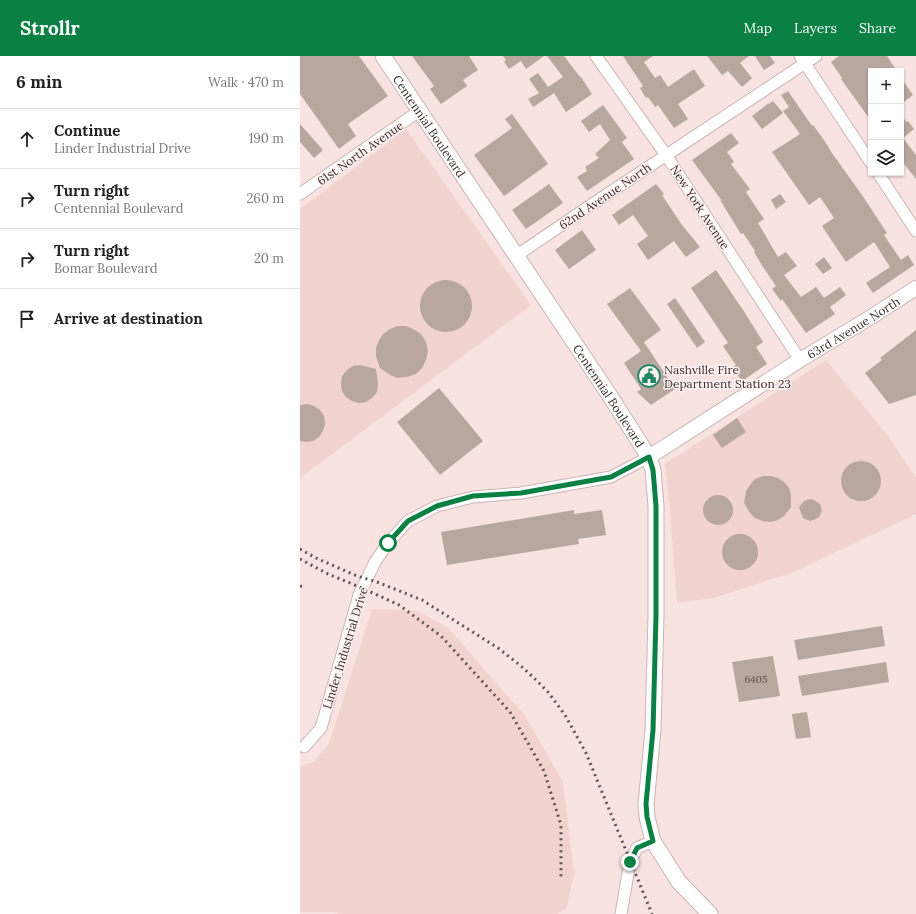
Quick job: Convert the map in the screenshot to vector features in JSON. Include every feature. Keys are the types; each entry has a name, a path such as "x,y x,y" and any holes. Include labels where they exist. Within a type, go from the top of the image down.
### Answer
{"main road":[{"name":"Centennial Boulevard","path":"382,56 608,392 649,457 653,470 656,506 656,616 653,730 646,804 647,817 653,841 680,882 710,914"}],"street":[{"name":"New York Avenue","path":"596,56 666,155 800,360"},
{"name":"62nd Avenue North","path":"516,256 666,155 802,60 816,56"},
{"path":"802,60 868,159"},
{"name":"61st North Avenue","path":"300,194 419,111"},
{"path":"880,176 916,231"},
{"name":"63rd Avenue North","path":"649,457 800,360 916,288"},
{"name":"Linder Industrial Drive","path":"304,747 321,728 359,595 366,579 388,543 408,521 437,506 473,496 521,493 611,477 649,457"},
{"path":"621,914 630,862 637,848 653,841"}],"shaded area":[{"path":"406,129 531,305 300,478 300,209"},
{"path":"826,360 888,436 916,478 916,514 794,572 713,598 677,603 665,464"},
{"path":"372,609 418,611 448,628 525,716 563,782 574,874 567,907 557,914 340,914 332,912 300,912 300,766 313,762 329,744"}],"building":[{"path":"300,56 359,56 388,96 348,124 356,136 339,149 300,94"},
{"path":"412,56 469,56 478,70 463,80 467,86 441,104 430,89 434,86"},
{"path":"503,56 544,56 526,69 521,61 509,69 504,62 506,60"},
{"path":"547,56 564,56 581,77 592,94 566,112 554,93 533,107 528,99 539,93 529,79 538,73 548,87 563,77"},
{"path":"623,56 653,56 644,62 655,78 660,75 668,87 694,69 705,86 678,104 688,119 674,128 658,105 655,107 648,97 646,98 640,88 643,86"},
{"path":"707,56 749,56 740,63 752,78 742,87 728,71 722,75"},
{"path":"755,56 770,56 775,63 764,70"},
{"path":"839,56 887,56 895,68 868,68 868,117 841,79 842,78 831,62"},
{"path":"904,82 913,95 904,102"},
{"path":"788,91 864,198 887,233 884,235 901,260 908,255 914,265 873,293 866,283 890,267 874,242 846,262 822,226 834,218 820,197 809,205 772,152 800,134 783,111 789,107 781,95"},
{"path":"773,101 783,113 762,129 752,116"},
{"path":"603,105 627,138 622,142 634,159 587,191 577,177 587,171 585,167 599,158 595,154 610,140 600,124 589,132 581,121"},
{"path":"512,114 548,164 504,196 474,155 512,128 505,119"},
{"path":"904,119 906,122 908,121 914,129 904,137"},
{"path":"300,124 323,150 314,158 300,142"},
{"path":"731,133 739,143 727,152 734,162 731,164 750,189 746,192 764,219 758,223 778,257 786,252 797,266 784,275 801,297 816,287 824,298 840,287 846,295 830,307 835,314 806,333 782,299 781,301 772,289 776,286 754,252 755,251 743,233 741,234 720,200 722,201 692,160"},
{"path":"904,139 916,155 916,179 904,164"},
{"path":"549,184 563,203 526,229 512,210"},
{"path":"656,184 664,194 662,195 682,225 700,247 686,257 674,241 648,260 637,244 648,236 633,215 619,225 612,215"},
{"path":"780,194 786,202 776,209 771,200"},
{"path":"582,230 596,250 569,269 555,250"},
{"path":"824,257 832,268 823,274 815,264"},
{"path":"716,270 763,342 756,347 767,364 742,381 732,368 736,365 723,346 728,343 691,288"},
{"path":"446,280 456,282 464,288 470,296 472,306 470,316 464,324 456,330 446,332 436,330 428,324 422,316 420,306 422,296 428,288 436,282"},
{"path":"630,288 661,330 644,342 675,389 651,405 637,392 641,389 624,363 641,351 607,304"},
{"path":"675,298 705,342 697,348 667,304"},
{"path":"398,326 406,326 421,334 426,342 428,351 422,368 416,374 398,378 390,375 380,368 376,356 376,348 383,334"},
{"path":"916,330 916,395 889,404 865,373 882,360 880,358"},
{"path":"360,365 376,369 378,385 377,392 372,398 366,402 359,403 346,397 342,391 341,383 342,376 347,370 353,366"},
{"path":"439,388 483,441 440,475 397,422"},
{"path":"307,404 320,410 324,416 325,424 319,437 313,441 306,442 300,441 300,405"},
{"path":"737,418 746,432 722,448 713,435"},
{"path":"861,461 869,463 875,467 879,473 881,481 879,489 875,495 869,499 861,501 853,499 847,495 843,489 841,481 843,473 847,467 853,463"},
{"path":"763,476 778,478 784,482 789,488 791,495 791,507 784,516 778,520 770,522 755,518 744,503 746,491 750,485 755,479"},
{"path":"718,495 724,496 732,504 732,516 724,524 718,525 712,524 704,516 703,510 704,504 712,496"},
{"path":"811,499 820,504 822,511 819,517 810,521 803,518 799,507 804,501"},
{"path":"574,510 574,514 602,510 606,535 578,539 579,544 447,565 441,532"},
{"path":"744,534 753,539 757,545 757,559 753,565 744,570 736,570 727,565 723,559 722,548 727,539 733,535"},
{"path":"882,626 885,646 798,660 794,640"},
{"path":"773,656 780,696 739,702 732,662"},
{"path":"886,662 889,682 802,696 798,676"},
{"path":"807,712 811,737 796,739 792,714"}],"railway":[{"path":"300,549 316,558 357,576 377,582 422,600 498,648 521,666 548,692 565,715 586,753 652,914"},
{"path":"300,559 328,574 399,605 441,636 510,712 544,771 561,825 561,880"}],"place":[{"name":"Nashville Fire Department Station 23","path":"649,376"}],"route":[{"path":"388,543 408,521 437,506 473,496 521,493 611,477 649,457 653,470 656,506 656,616 653,730 646,804 647,817 653,841 637,848 630,862"}]}
